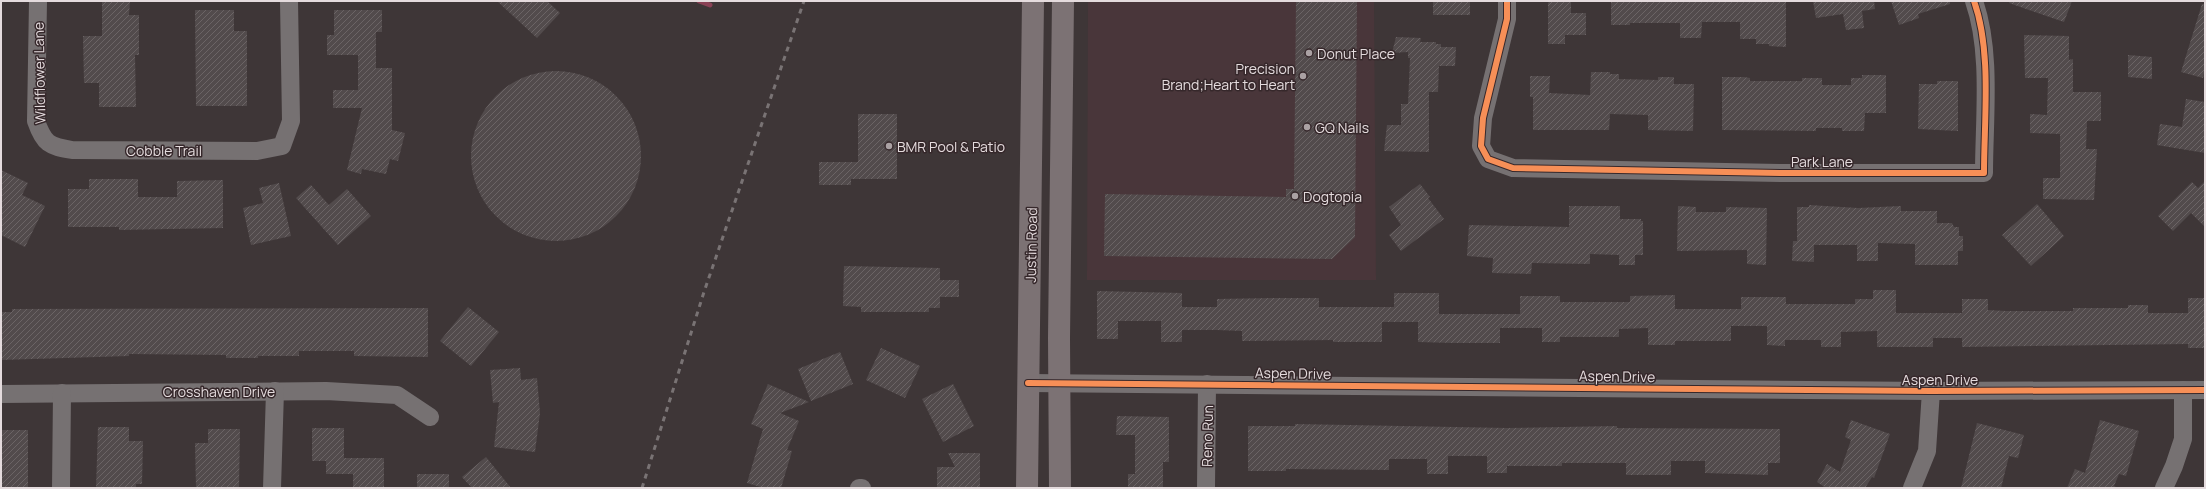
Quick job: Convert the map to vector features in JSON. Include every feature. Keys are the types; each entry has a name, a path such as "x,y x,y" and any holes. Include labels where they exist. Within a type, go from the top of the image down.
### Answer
{"main road":[{"name":"Justin Road","path":"1027,488 1033,1"},
{"name":"Justin Road","path":"1060,488 1060,246 1063,1"},
{"path":"1032,124 1040,128 1046,136 1045,164 1060,246"}],"street":[{"name":"Wildflower Lane","path":"38,1 36,122 40,134 46,143"},
{"name":"Cobble Trail","path":"46,143 72,150 257,151 282,146 291,122 289,1"},
{"name":"Park Lane","path":"1507,1 1507,19 1483,118 1481,146 1488,160 1513,168 1780,173 1984,173 1984,47 1979,16 1974,1"},
{"name":"Aspen Drive","path":"1028,383 1931,391 2205,390"},
{"name":"Reno Run","path":"1206,488 1207,384"},
{"path":"2164,488 2174,466 2183,439 2183,390"},
{"path":"272,488 275,391"},
{"name":"Crosshaven Drive","path":"1,394 326,391 397,395 430,417"},
{"path":"1912,488 1927,451 1931,391"},
{"path":"61,488 62,393"}],"shaded area":[{"path":"1088,1 1374,1 1376,280 1087,280"}],"building":[{"path":"102,1 130,1 129,15 139,15 139,55 135,55 136,107 99,107 99,83 84,83 83,36 102,36"},
{"path":"497,1 547,1 560,13 537,38"},
{"path":"1296,1 1357,1 1355,237 1332,259 1104,256 1105,194 1286,197 1286,189 1294,189"},
{"path":"1433,1 1470,1 1470,15 1433,15"},
{"path":"1550,1 1571,1 1571,13 1586,13 1586,35 1565,35 1565,44 1548,44 1548,3"},
{"path":"1611,1 1786,1 1786,47 1769,46 1769,44 1756,44 1756,39 1740,39 1740,22 1702,22 1701,38 1680,38 1680,23 1630,23 1630,25 1611,25"},
{"path":"1813,1 1874,1 1875,9 1862,11 1864,28 1846,30 1843,14 1816,18"},
{"path":"1891,1 1950,1 1950,4 1918,14 1919,18 1899,25"},
{"path":"2010,1 2072,1 2064,22 2009,3"},
{"path":"2202,4 2205,5 2205,69 2203,78 2181,72"},
{"path":"195,10 234,10 234,31 247,31 247,106 196,106"},
{"path":"334,10 382,10 382,32 376,32 376,68 392,68 392,130 405,133 398,161 390,159 386,174 362,169 361,174 347,170 362,108 333,108 333,90 358,90 358,55 327,55 327,35 334,35"},
{"path":"2024,35 2069,36 2069,60 2073,59 2073,92 2101,92 2101,121 2087,121 2086,149 2097,149 2094,200 2043,199 2043,178 2060,178 2060,134 2030,133 2030,114 2047,115 2048,78 2025,78"},
{"path":"1396,37 1421,38 1420,42 1436,42 1436,44 1441,44 1441,47 1456,47 1455,66 1439,66 1438,92 1429,92 1429,152 1384,151 1387,125 1401,125 1401,104 1408,104 1410,58 1408,58 1408,52 1392,53"},
{"path":"2128,55 2152,57 2152,79 2128,77"},
{"path":"548,71 564,71 589,77 610,90 622,102 635,123 641,148 641,164 635,189 622,210 610,222 589,235 564,241 548,241 523,235 502,222 490,210 477,189 471,164 471,148 477,123 490,102 502,90 523,77"},
{"path":"1591,72 1610,72 1610,74 1619,74 1619,79 1658,80 1658,77 1674,77 1674,84 1694,84 1693,131 1648,130 1648,115 1610,114 1609,130 1533,130 1533,97 1530,97 1530,76 1550,76 1549,93 1590,95"},
{"path":"1862,75 1886,75 1886,113 1865,113 1864,131 1842,131 1842,128 1816,128 1816,131 1722,130 1722,77 1744,77 1750,78 1750,81 1802,81 1802,78 1822,78 1822,85 1851,85 1851,78 1862,78"},
{"path":"1937,81 1958,81 1958,131 1918,129 1919,84 1937,84"},
{"path":"2186,99 2205,102 2205,153 2157,145 2160,124 2182,127"},
{"path":"858,114 897,114 897,179 851,179 851,185 819,185 819,162 858,162"},
{"path":"1,170 28,183 22,195 45,206 25,247 1,235"},
{"path":"89,179 138,179 138,197 177,197 177,181 223,180 223,228 119,230 119,227 68,227 68,189 89,189"},
{"path":"2205,181 2205,227 2191,213 2173,231 2158,216 2192,182 2198,188"},
{"path":"279,183 291,236 251,245 243,208 263,203 259,188"},
{"path":"1420,184 1430,197 1428,198 1444,219 1401,251 1389,235 1401,225 1389,207"},
{"path":"311,185 329,205 347,189 371,216 338,245 296,198"},
{"path":"2037,204 2064,236 2031,266 2002,235"},
{"path":"1809,205 1858,208 1901,206 1901,211 1937,211 1937,223 1952,223 1954,227 1959,227 1959,236 1963,236 1963,251 1958,251 1958,265 1915,265 1915,244 1878,243 1878,261 1857,261 1857,245 1814,245 1814,262 1792,261 1793,241 1797,241 1797,207 1809,207"},
{"path":"1569,206 1620,206 1620,219 1641,219 1641,221 1643,221 1643,255 1635,255 1635,265 1619,265 1619,255 1590,254 1590,264 1532,263 1531,274 1492,273 1493,258 1467,256 1469,225 1569,227"},
{"path":"1678,206 1696,207 1696,212 1726,212 1726,207 1767,208 1766,265 1747,264 1747,250 1677,251"},
{"path":"844,266 940,268 940,280 959,280 959,297 940,297 940,308 929,308 929,312 861,312 861,307 843,306"},
{"path":"1873,290 1896,290 1896,313 1962,313 1962,299 1988,299 1988,310 2073,311 2073,308 2128,308 2128,305 2148,305 2148,313 2188,313 2188,298 2205,298 2205,348 2188,348 2188,344 1962,347 1962,338 1933,338 1933,347 1877,347 1877,331 1841,332 1841,347 1821,347 1821,340 1785,340 1785,346 1767,345 1767,326 1731,326 1731,341 1675,341 1675,345 1648,345 1648,328 1619,329 1619,337 1560,337 1560,342 1542,342 1542,328 1500,328 1500,343 1418,342 1418,322 1382,322 1382,342 1333,342 1333,340 1242,341 1242,331 1182,330 1182,342 1161,342 1161,321 1118,321 1118,339 1097,339 1097,291 1182,293 1182,307 1217,307 1217,299 1319,298 1319,307 1394,307 1394,293 1439,293 1439,314 1520,314 1520,296 1560,296 1560,302 1630,302 1630,296 1675,295 1675,309 1741,309 1741,297 1786,297 1786,304 1855,304 1855,299 1873,299"},
{"path":"468,307 499,332 471,366 440,341"},
{"path":"428,308 428,357 354,356 354,351 299,351 299,356 258,356 258,358 226,358 226,355 129,354 129,356 1,360 1,312 12,312 12,309"},
{"path":"881,348 920,366 905,398 866,380"},
{"path":"840,352 853,384 811,401 798,369"},
{"path":"520,368 521,380 537,378 540,413 535,452 494,447 499,402 493,403 490,370"},
{"path":"768,384 809,402 780,413 799,421 787,450 792,451 781,488 764,488 747,483 763,429 751,424"},
{"path":"953,384 974,426 943,442 922,399"},
{"path":"1117,416 1169,417 1169,462 1163,462 1163,488 1128,488 1128,474 1135,474 1135,435 1116,435"},
{"path":"1851,420 1890,434 1874,478 1872,477 1865,488 1826,488 1817,482 1827,464 1840,472 1851,440 1845,437"},
{"path":"2100,420 2139,431 2126,476 2119,474 2114,486 2118,488 2067,488 2075,469 2085,473"},
{"path":"1977,423 2024,435 2018,458 2009,456 2001,488 1961,488"},
{"path":"1295,424 1507,428 1617,426 1617,428 1780,429 1780,463 1768,463 1768,475 1705,473 1705,461 1671,461 1671,475 1626,475 1626,463 1562,463 1562,466 1507,466 1507,473 1487,473 1487,456 1448,456 1448,474 1427,474 1427,459 1389,459 1389,470 1286,469 1286,471 1248,471 1248,426 1295,426"},
{"path":"98,427 129,427 129,441 143,441 142,484 136,484 136,488 96,488"},
{"path":"312,428 344,428 344,458 384,458 384,488 353,488 353,474 326,474 326,461 312,461"},
{"path":"208,429 240,429 239,488 196,488 195,443 208,443"},
{"path":"1,430 28,430 28,488 1,488"},
{"path":"948,453 980,453 980,488 937,488 937,467 955,467"},
{"path":"486,457 511,488 472,488 462,477"},
{"path":"417,474 449,474 449,488 417,488"}],"waterway":[{"path":"699,1 710,5"}],"railway":[{"path":"642,488 704,292 804,1"}],"cycle path":[{"path":"1507,1 1507,19 1483,118 1481,146 1488,159 1513,168 1780,173 1984,173 1986,108 1985,64 1980,21 1974,1"},
{"path":"1028,383 1931,391 2205,390"}],"place":[{"name":"Donut Place","path":"1309,53"},
{"name":"Precision Brand;Heart to Heart","path":"1303,76"},
{"name":"GQ Nails","path":"1307,127"},
{"name":"BMR Pool & Patio","path":"889,146"},
{"name":"Dogtopia","path":"1295,196"}]}
